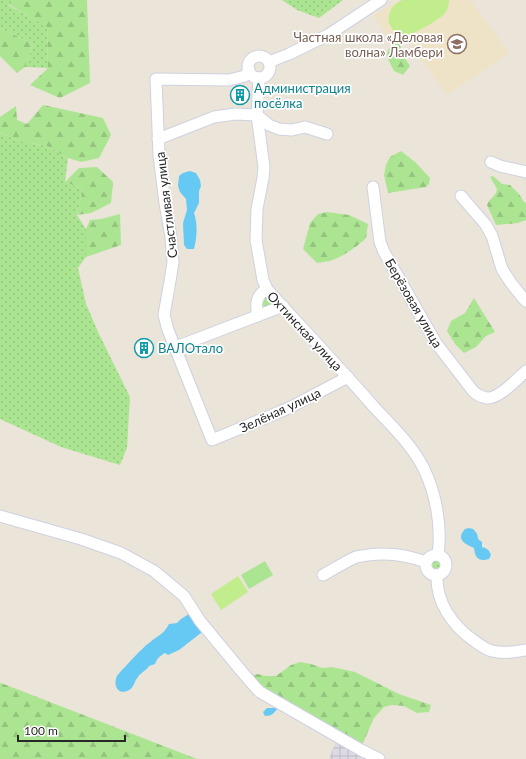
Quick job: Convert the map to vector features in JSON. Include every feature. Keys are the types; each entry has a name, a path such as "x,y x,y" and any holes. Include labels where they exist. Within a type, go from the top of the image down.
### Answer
{"street":[{"path":"269,62 328,35 381,0"},
{"path":"254,57 265,57 269,62 269,71 262,78 256,78 249,70 248,65 250,60 254,57"},
{"name":"Счастливая улица","path":"212,440 168,330 164,315 173,262 158,139 156,79 229,80 245,76 249,70"},
{"name":"Охтинская улица","path":"259,78 257,115 264,167 264,178 257,209 256,240 263,280 267,288 412,449 430,484 436,506 439,525 438,555 444,558 447,562 444,572 437,575"},
{"path":"158,139 214,117 235,114 257,115 269,125 279,129 292,130 305,127 328,134"},
{"path":"491,162 500,166 526,172"},
{"name":"Берёзовая улица","path":"373,187 380,242 384,252 436,343 473,391 480,396 489,398 506,389 526,371"},
{"path":"461,196 486,225 492,236 502,269 510,283 526,301"},
{"path":"258,316 256,304 257,298 262,291 267,288"},
{"path":"176,347 283,306"},
{"name":"Зелёная улица","path":"212,440 289,408 348,377"},
{"path":"0,516 81,539 121,553 154,571 184,596 200,621 256,688 322,728 379,759"},
{"path":"323,575 357,557 376,554 395,554 426,562"},
{"path":"438,555 429,557 426,562 426,567 433,575 437,575 437,584 441,601 453,621 461,630 480,645 492,651 518,652 526,650"}],"shaded area":[{"name":"Частная школа «Деловая волна» Ламбери","path":"400,0 470,0 509,53 447,95 408,41 387,36 374,15"},
{"path":"336,741 367,759 329,759"}],"green space":[{"path":"0,0 19,0 8,5 47,26 48,68 25,67 33,44 0,28"},
{"path":"19,0 87,0 90,83 60,98 30,85 48,68 47,27 8,4"},
{"path":"282,0 343,0 319,18 297,10"},
{"path":"402,0 449,0 446,12 438,19 413,33 404,35 396,32 390,26 389,22 389,14 393,7"},
{"path":"0,28 33,44 25,67 17,73 0,56"},
{"path":"393,40 399,42 404,57 410,66 403,75 394,71 386,55"},
{"path":"43,105 103,118 111,135 99,158 81,162 68,158 47,146 21,141 0,133 0,117 16,106 17,120 27,124"},
{"path":"0,133 21,141 47,146 68,158 65,182 83,189 77,215 86,229 86,257 78,268 86,304 130,397 127,448 120,465 61,447 0,419"},
{"path":"401,151 415,162 430,178 429,184 426,187 388,193 384,175 386,165 390,157"},
{"path":"97,167 113,182 111,203 91,213 77,215 83,189 65,182 79,168"},
{"path":"493,176 502,184 510,185 526,203 526,220 518,223 496,225 487,205 497,189 490,177"},
{"path":"327,212 349,215 368,224 366,238 354,248 339,257 330,261 317,263 303,249 310,223 318,214"},
{"path":"120,214 121,245 86,257 86,229 90,220"},
{"path":"264,296 267,296 272,301 271,305 265,307 262,306"},
{"path":"474,298 495,332 486,336 476,347 464,353 455,344 447,331 451,321 465,313"},
{"path":"436,560 441,565 436,570 431,565"},
{"path":"265,561 273,575 249,589 241,575"},
{"path":"238,576 248,592 221,610 211,594"},
{"path":"300,662 322,668 332,667 355,672 399,694 431,705 429,712 417,713 404,706 392,705 384,707 374,718 363,743 360,744 353,741 340,731 266,692 253,678 254,675 258,674 276,676 291,665"},
{"path":"1,683 197,759 0,759"}],"water":[{"path":"190,171 196,173 200,180 201,186 199,191 199,203 194,213 197,231 194,249 187,249 184,245 183,223 187,210 186,199 180,192 178,186 179,176"},
{"path":"469,528 475,531 478,539 482,542 482,547 487,549 491,555 489,559 483,560 478,558 475,554 474,548 461,539 462,533 465,529"},
{"path":"189,614 192,615 202,631 201,633 179,650 168,655 165,653 160,656 155,664 149,666 139,675 133,687 129,690 124,692 118,690 115,682 117,676 142,649 161,634 169,624 177,623"},
{"path":"267,708 278,708 273,714 265,716 263,712"}],"place":[{"name":"Частная школа «Деловая волна» Ламбери","path":"457,44"},
{"name":"Администрация посёлка","path":"240,95"},
{"name":"ВАЛОтало","path":"144,348"}]}
